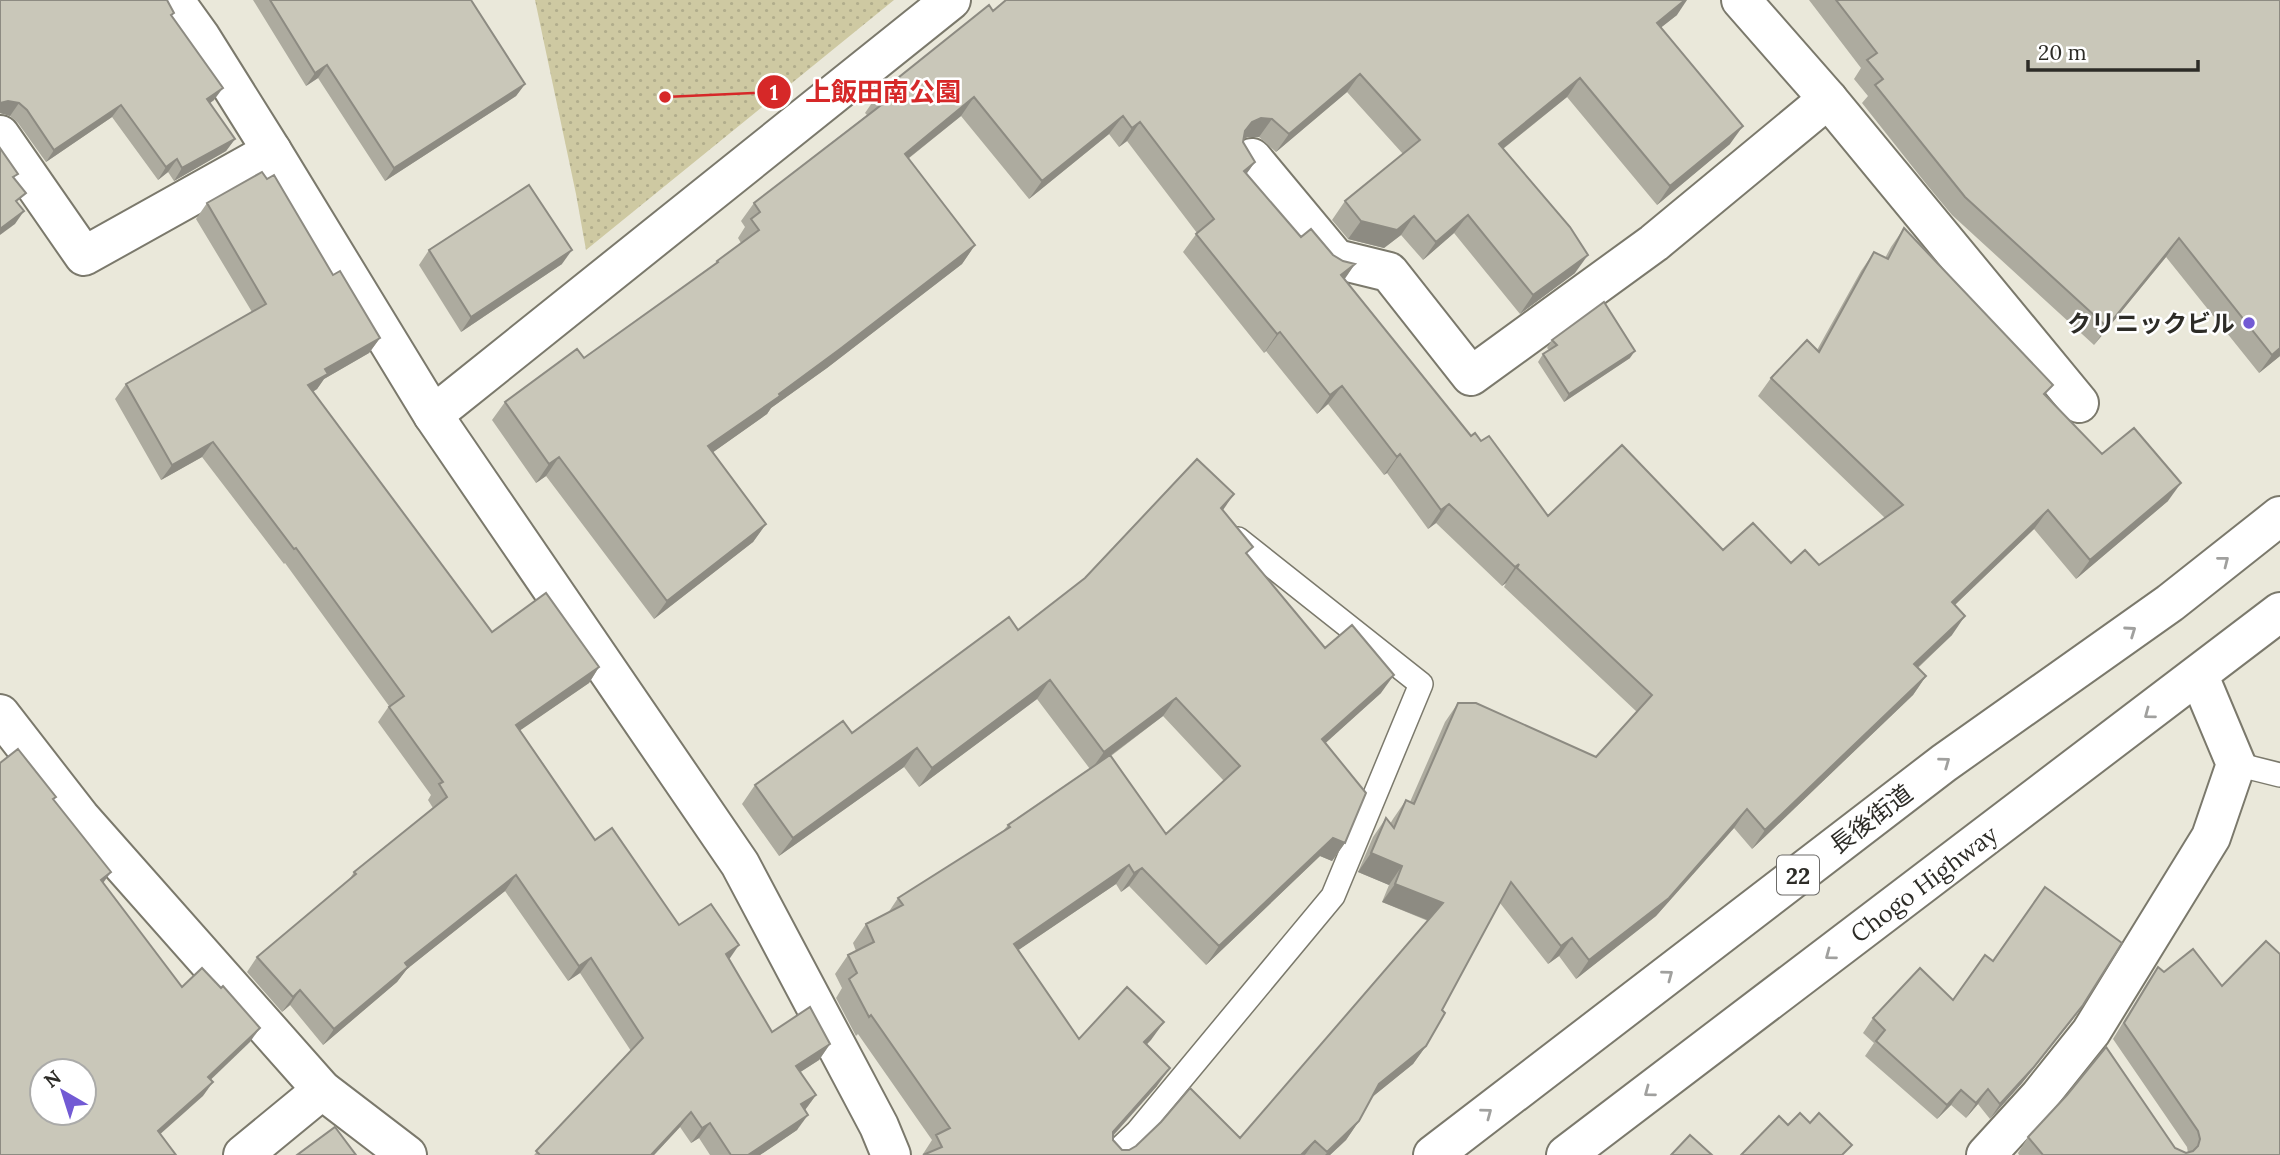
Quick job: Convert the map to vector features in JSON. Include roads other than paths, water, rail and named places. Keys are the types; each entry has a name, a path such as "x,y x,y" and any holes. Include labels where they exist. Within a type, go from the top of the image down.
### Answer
{"street":[{"path":"174,0 272,150 433,415 740,864 879,1126 891,1155"},
{"path":"433,415 951,0"},
{"path":"1741,0 1828,99 2079,403"},
{"path":"1252,158 1336,259 1389,272 1471,376 1654,243 1828,99"},
{"path":"0,135 83,256 272,150"},
{"name":"長後街道","path":"1433,1155 1944,763 2170,603 2280,516"},
{"name":"Chogo Highway","path":"1566,1155 2280,612"},
{"path":"1986,1155 2039,1097 2098,1044 2211,837 2236,764 2199,676"},
{"path":"0,714 80,817 323,1090 407,1155"},
{"path":"243,1155 323,1090"}],"lane":[{"path":"1113,1155 1137,1132 1333,896 1421,684 1238,539"},
{"path":"2236,764 2280,775"}],"place":[{"name":"上飯田南公園","path":"665,97"},
{"name":"クリニックビル","path":"2249,323"}]}
